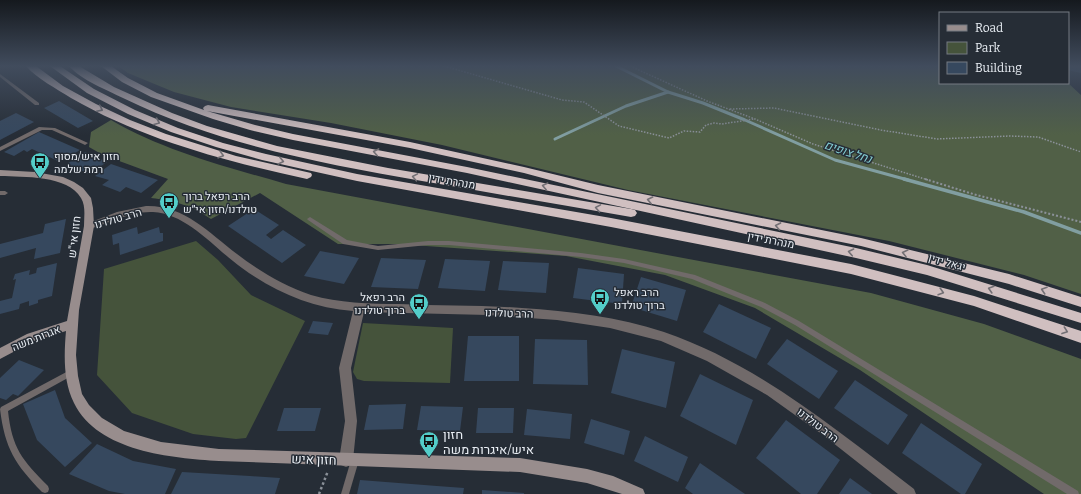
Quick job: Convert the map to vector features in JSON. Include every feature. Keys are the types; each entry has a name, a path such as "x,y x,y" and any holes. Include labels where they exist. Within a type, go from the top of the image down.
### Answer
{"highway":[{"path":"64,89 76,97 123,120 185,144 262,166 574,224 862,271 1000,309 1081,337"},
{"name":"מנהרת ידין","path":"89,89 135,113 199,138 279,161 600,220 862,271"},
{"name":"מנהרת ידין","path":"113,89 176,118 247,141 288,152 385,172 802,242"},
{"path":"143,89 154,95 209,115 253,128 482,173 802,242"},
{"path":"153,89 210,108 410,145 524,170 598,189 861,242 1009,279 1081,302"},
{"name":"יגאל ידין","path":"802,242 927,270 1081,318"}],"street":[{"name":"חזון אי\"ש","path":"0,173 57,179 73,184 86,198 89,214 89,226 73,324"},
{"name":"הרב טולדנו","path":"89,226 127,213 142,210 166,211 186,220 247,266 286,290 316,301 360,307 569,316 627,326 653,333 703,353 752,379 804,414 909,494"},
{"path":"344,460 351,421 345,368 360,307"},
{"name":"אגרות משה","path":"0,354 31,337 73,324"},
{"name":"חזון איש","path":"73,324 72,372 76,394 85,410 95,420 108,430 127,438 159,447 218,455 520,465 587,476 613,483 638,494"}],"lane":[{"path":"17,89 37,104"},
{"path":"0,149 41,128 53,129 84,143"},
{"path":"310,219 345,242 378,248 428,243 449,243 581,255 624,261 707,282 763,305 797,323 1075,494"},
{"path":"46,489 24,467 11,448 5,425 4,409 72,372"},
{"path":"344,460 345,494"}],"path":[{"path":"524,89 562,100 584,102 619,126 669,138 677,132 685,130 700,132 706,125 714,123 722,124 755,119"},
{"path":"680,89 812,144 973,194 1081,222"},
{"path":"729,109 761,107 785,110 873,129 925,138 949,139 1007,136 1037,137 1053,140 1063,146 1081,152"},
{"path":"319,494 344,460"}],"green space":[{"path":"167,89 1075,89 1081,95 1081,294 1024,275 889,241 628,190 442,145 331,123 231,107"},
{"path":"111,120 152,141 196,157 286,184 871,293 984,324 1081,359 1081,494 1044,494 860,370 755,308 665,275 566,256 398,244 338,244 260,193 211,219 182,204 151,198 168,179 103,155 89,147 91,132"},
{"path":"196,241 218,260 251,295 305,321 246,438 236,439 193,434 132,413 97,375 104,269"},
{"path":"363,323 453,328 450,383 364,381 357,379 353,372"}],"building":[{"path":"59,101 93,121 78,128 44,108"},
{"path":"16,113 34,122 0,140 0,121"},
{"path":"39,132 80,150 60,162 32,149 27,152 24,150 14,156 4,152"},
{"path":"85,152 107,162 89,174 67,164"},
{"path":"111,164 158,180 141,193 126,187 120,192 102,185 109,180 95,176"},
{"path":"254,209 279,225 266,235 271,239 283,230 306,245 282,263 228,226"},
{"path":"66,219 60,253 34,259 36,248 0,258 0,244 43,233 45,224"},
{"path":"137,227 138,234 159,227 160,233 163,233 163,241 120,255 119,243 113,245 112,235"},
{"path":"320,251 359,258 344,284 304,276"},
{"path":"381,258 426,260 418,289 371,287"},
{"path":"445,259 490,261 485,291 438,288"},
{"path":"503,261 549,263 546,293 498,290"},
{"path":"57,263 52,296 38,300 38,303 29,306 29,301 20,304 19,309 0,314 0,301 12,298 16,279 13,280 15,274 30,270 29,275 36,273 37,268"},
{"path":"578,268 624,274 622,304 573,298"},
{"path":"641,277 686,290 677,321 631,307"},
{"path":"719,304 771,328 756,359 703,332"},
{"path":"313,321 333,323 328,335 308,333"},
{"path":"468,336 519,336 519,381 464,381"},
{"path":"535,339 587,340 588,385 533,384"},
{"path":"787,339 838,371 819,399 767,364"},
{"path":"622,349 675,362 666,408 611,393"},
{"path":"19,360 44,370 18,396 13,394 6,400 0,398 0,378"},
{"path":"700,374 753,400 736,445 680,416"},
{"path":"855,380 908,415 888,445 834,408"},
{"path":"55,390 65,418 92,443 65,467 37,440 23,404"},
{"path":"406,404 403,429 364,430 369,405"},
{"path":"421,406 463,407 460,431 417,430"},
{"path":"284,408 321,408 315,431 277,431"},
{"path":"478,408 514,408 513,433 476,433"},
{"path":"527,409 572,414 570,439 524,435"},
{"path":"591,419 630,431 624,455 584,443"},
{"path":"786,420 840,460 817,494 801,494 756,458"},
{"path":"921,423 982,464 965,494 961,494 902,453"},
{"path":"645,436 688,457 678,482 634,461"},
{"path":"97,444 133,461 176,469 165,494 125,494 109,491 69,474"},
{"path":"700,463 745,494 693,494 685,488"},
{"path":"182,472 280,478 275,494 171,494"},
{"path":"850,478 872,494 839,494"},
{"path":"360,480 464,488 463,494 357,494"},
{"path":"482,490 524,493 524,494 482,494"}],"waterway":[{"name":"נחל צופים","path":"662,89 668,92"},
{"path":"555,139 626,106 668,92"},
{"name":"נחל צופים","path":"668,92 703,103 745,120 835,160 908,180"},
{"name":"נחל צופים","path":"904,179 1024,212 1081,233"}],"place":[{"name":"חזון איש/מסוף רמת שלמה","path":"40,179"},
{"name":"הרב רפאל ברוך טולדנו/חזון אי״ש","path":"169,219"},
{"name":"הרב ראפל ברוך טולדנו","path":"600,315"},
{"name":"הרב רפאל ברוך טולדנו","path":"419,320"},
{"name":"חזון איש/איגרות משה","path":"429,458"}]}
